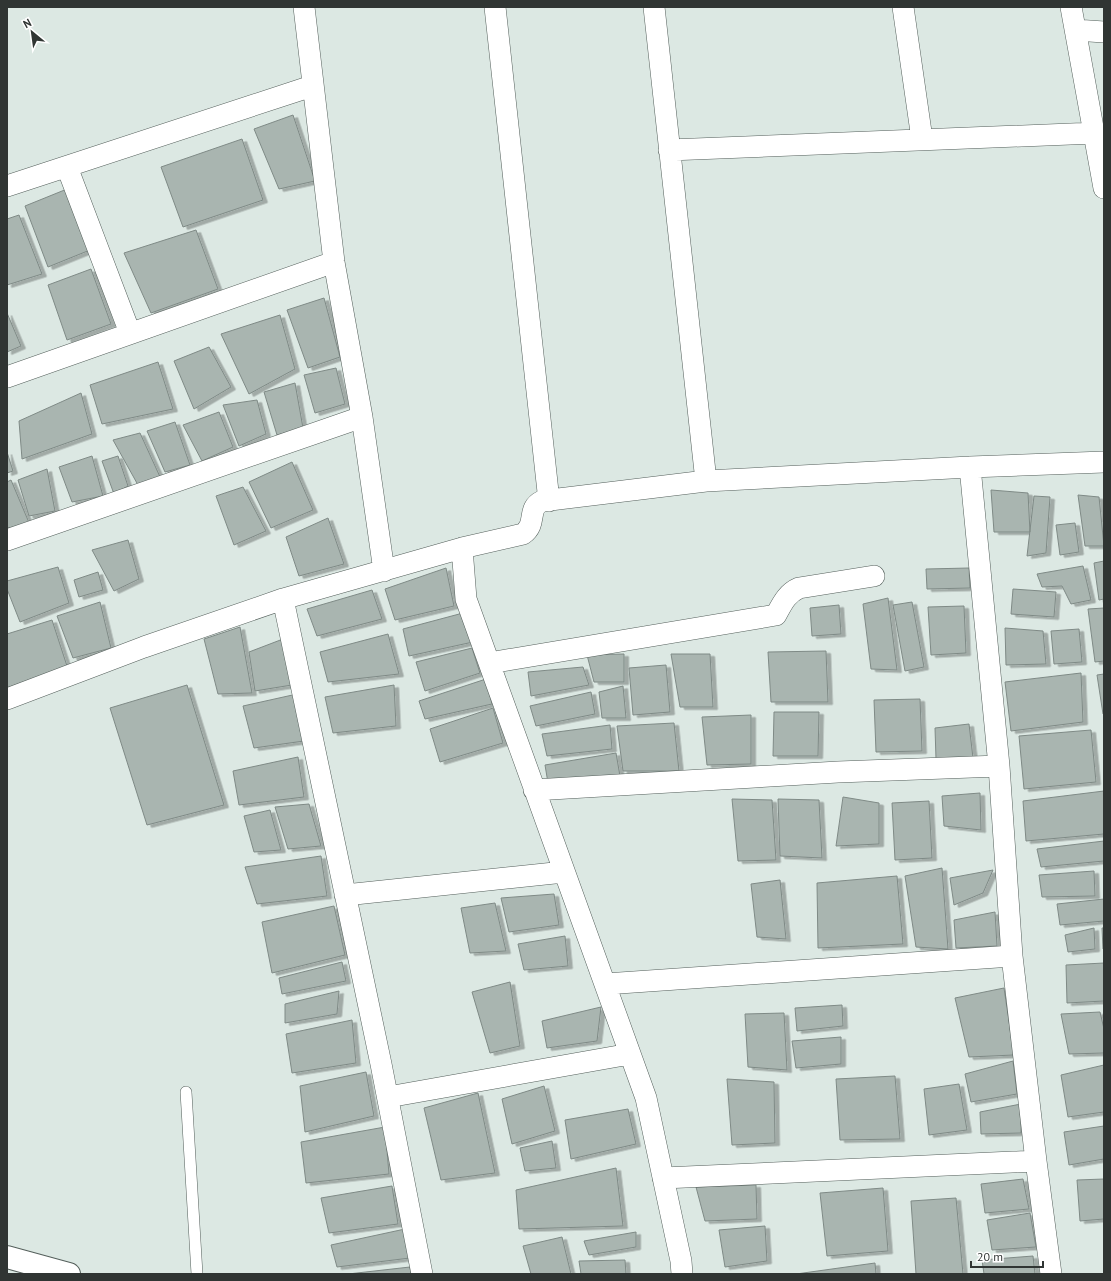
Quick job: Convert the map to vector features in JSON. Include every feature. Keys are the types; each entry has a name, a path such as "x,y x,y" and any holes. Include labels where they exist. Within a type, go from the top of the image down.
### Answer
{"highway":[{"path":"7,1258 69,1274"}],"street":[{"path":"304,7 312,86 334,262 362,417 384,571"},
{"path":"495,7 549,501"},
{"path":"654,7 706,481"},
{"path":"903,7 922,139"},
{"path":"1071,7 1104,188"},
{"path":"1075,30 1104,32"},
{"path":"7,186 312,86"},
{"path":"669,150 1095,133"},
{"path":"67,167 130,333"},
{"path":"7,377 334,262"},
{"path":"7,540 362,417"},
{"path":"7,700 144,647 283,599 462,548 523,534 529,530 532,522 533,510 536,504 542,502 706,481 970,467 1104,462"},
{"path":"970,467 999,766 1012,956 1051,1274"},
{"path":"462,548 466,599 646,1098 681,1261 682,1274"},
{"path":"489,663 776,615 785,599 792,591 799,588 874,576"},
{"path":"283,599 388,1097 422,1274"},
{"path":"534,790 838,772 999,766"},
{"path":"345,894 564,872"},
{"path":"605,984 1012,956"},
{"path":"388,1097 630,1054"},
{"path":"663,1178 1036,1161"}],"lane":[{"path":"186,1092 197,1274"}],"building":[{"path":"293,115 315,181 279,189 254,129"},
{"path":"242,139 263,200 183,227 161,167"},
{"path":"67,189 90,250 48,267 25,206"},
{"path":"19,215 42,274 7,285 7,219"},
{"path":"196,230 218,289 151,313 124,253"},
{"path":"91,269 111,324 67,340 48,285"},
{"path":"324,298 340,357 308,368 287,310"},
{"path":"7,313 21,346 7,352"},
{"path":"280,315 295,369 249,394 221,334"},
{"path":"209,347 231,387 194,409 174,361"},
{"path":"158,362 173,409 102,424 90,385"},
{"path":"336,368 345,404 315,413 304,375"},
{"path":"295,383 303,428 277,435 264,392"},
{"path":"81,393 92,434 22,459 19,421"},
{"path":"257,400 266,434 239,446 223,405"},
{"path":"219,412 233,447 202,461 183,425"},
{"path":"175,422 190,465 165,472 147,431"},
{"path":"140,433 161,479 138,485 113,440"},
{"path":"7,452 13,471 7,473"},
{"path":"92,456 103,496 72,502 59,467"},
{"path":"118,456 128,486 114,494 102,461"},
{"path":"292,462 313,510 271,528 249,482"},
{"path":"47,469 55,511 29,516 18,480"},
{"path":"11,480 30,525 7,528 7,482"},
{"path":"243,487 266,531 234,545 216,496"},
{"path":"991,490 1028,493 1030,532 994,532"},
{"path":"1078,495 1099,497 1104,546 1085,546"},
{"path":"1034,496 1050,497 1046,553 1027,556"},
{"path":"328,518 344,564 299,576 286,537"},
{"path":"1075,523 1079,552 1060,555 1056,525"},
{"path":"128,540 139,579 114,591 92,550"},
{"path":"1104,561 1104,599 1099,600 1094,563"},
{"path":"1083,566 1091,600 1071,604 1062,586 1042,587 1037,574"},
{"path":"58,567 69,603 20,622 7,589 7,581"},
{"path":"446,568 454,606 395,620 385,589"},
{"path":"969,568 970,588 927,589 926,569"},
{"path":"98,572 103,590 79,597 74,580"},
{"path":"1013,589 1056,592 1054,617 1011,614"},
{"path":"372,590 382,619 317,636 307,609"},
{"path":"888,598 897,670 871,669 863,604"},
{"path":"100,602 111,648 73,658 57,616"},
{"path":"912,602 924,667 905,671 893,605"},
{"path":"839,605 841,634 812,636 810,608"},
{"path":"964,606 966,653 931,655 928,607"},
{"path":"1104,608 1104,661 1095,662 1088,609"},
{"path":"463,613 473,642 409,656 403,629"},
{"path":"52,620 67,666 7,688 7,634"},
{"path":"240,627 252,693 218,694 204,639"},
{"path":"1005,628 1043,631 1046,664 1006,665"},
{"path":"1079,629 1082,662 1054,664 1051,631"},
{"path":"388,634 399,674 328,682 320,652"},
{"path":"283,639 292,685 255,691 249,652"},
{"path":"472,648 480,673 425,691 416,662"},
{"path":"826,651 828,702 771,702 768,652"},
{"path":"624,654 624,682 594,682 587,655"},
{"path":"671,654 710,654 713,707 680,707"},
{"path":"666,665 670,712 633,715 629,668"},
{"path":"583,667 589,685 531,696 528,672"},
{"path":"1081,673 1083,722 1011,731 1005,682"},
{"path":"1104,674 1104,714 1103,714 1097,675"},
{"path":"486,679 492,704 425,719 419,701"},
{"path":"187,685 224,805 147,825 110,708"},
{"path":"394,685 396,726 333,733 325,697"},
{"path":"623,686 626,718 602,718 599,692"},
{"path":"591,692 595,714 536,726 530,706"},
{"path":"297,694 304,741 254,748 243,706"},
{"path":"920,699 922,751 876,752 874,700"},
{"path":"493,708 503,743 440,762 430,729"},
{"path":"774,712 819,712 818,756 773,756"},
{"path":"751,715 751,764 707,765 702,717"},
{"path":"674,723 679,771 623,771 617,726"},
{"path":"969,724 973,758 936,759 935,728"},
{"path":"610,725 612,749 547,756 542,734"},
{"path":"1091,730 1096,782 1024,789 1019,736"},
{"path":"616,753 620,776 548,783 545,765"},
{"path":"298,757 304,797 239,805 233,771"},
{"path":"1104,791 1104,834 1026,841 1023,801"},
{"path":"980,793 981,830 944,826 942,796"},
{"path":"843,797 879,803 879,844 836,846"},
{"path":"732,799 772,800 776,860 738,861"},
{"path":"778,799 819,800 822,858 780,856"},
{"path":"929,801 932,858 895,860 892,803"},
{"path":"309,804 321,846 288,849 275,807"},
{"path":"270,810 281,850 254,852 244,816"},
{"path":"1104,841 1104,861 1041,867 1037,849"},
{"path":"321,856 327,896 257,904 245,867"},
{"path":"942,868 948,949 916,947 905,876"},
{"path":"993,870 983,893 954,905 950,878"},
{"path":"1094,871 1095,896 1042,897 1039,875"},
{"path":"897,876 903,944 818,948 817,883"},
{"path":"780,880 786,939 757,937 751,884"},
{"path":"554,894 559,925 509,932 501,898"},
{"path":"1104,899 1104,921 1060,925 1057,904"},
{"path":"495,903 506,951 470,953 461,908"},
{"path":"334,906 345,955 272,973 262,922"},
{"path":"995,912 997,946 956,948 954,920"},
{"path":"1094,928 1095,949 1068,952 1065,935"},
{"path":"1102,928 1104,928 1104,949 1103,949"},
{"path":"565,936 568,966 524,970 518,944"},
{"path":"342,962 346,981 282,994 279,978"},
{"path":"1104,963 1104,1001 1067,1003 1066,965"},
{"path":"510,982 520,1046 490,1053 472,992"},
{"path":"1004,988 1014,1055 969,1057 955,998"},
{"path":"339,991 337,1014 285,1023 285,1004"},
{"path":"842,1005 843,1026 797,1031 795,1008"},
{"path":"601,1007 597,1041 547,1048 542,1021"},
{"path":"1100,1012 1104,1029 1104,1053 1069,1054 1061,1014"},
{"path":"784,1013 787,1070 748,1067 745,1014"},
{"path":"352,1020 356,1063 292,1073 286,1034"},
{"path":"841,1037 841,1064 796,1068 792,1041"},
{"path":"1013,1061 1017,1094 971,1102 965,1074"},
{"path":"1104,1065 1104,1112 1068,1117 1061,1075"},
{"path":"366,1072 374,1116 305,1132 300,1086"},
{"path":"895,1076 900,1139 840,1140 836,1079"},
{"path":"727,1079 774,1082 775,1143 732,1145"},
{"path":"959,1084 967,1130 929,1135 924,1089"},
{"path":"544,1086 555,1131 512,1144 502,1099"},
{"path":"478,1093 495,1173 441,1180 424,1108"},
{"path":"1021,1104 1021,1133 981,1134 980,1112"},
{"path":"628,1109 636,1144 571,1159 565,1120"},
{"path":"1104,1126 1104,1159 1069,1165 1064,1132"},
{"path":"385,1127 389,1174 306,1183 301,1142"},
{"path":"552,1141 556,1168 525,1171 520,1148"},
{"path":"616,1168 623,1226 519,1229 516,1190"},
{"path":"1023,1179 1029,1209 985,1213 981,1184"},
{"path":"1104,1179 1104,1219 1080,1221 1077,1180"},
{"path":"756,1185 757,1219 705,1221 696,1187"},
{"path":"392,1186 398,1224 329,1233 321,1198"},
{"path":"883,1188 888,1251 827,1256 820,1193"},
{"path":"956,1198 963,1274 916,1274 911,1201"},
{"path":"1030,1213 1036,1247 992,1250 987,1220"},
{"path":"765,1226 767,1261 725,1267 719,1230"},
{"path":"405,1229 410,1258 337,1267 331,1245"},
{"path":"636,1232 636,1247 589,1255 584,1241"},
{"path":"562,1237 571,1274 531,1274 523,1246"},
{"path":"1033,1256 1035,1274 984,1274 982,1260"},
{"path":"625,1260 626,1274 581,1274 579,1261"},
{"path":"875,1263 876,1274 796,1274"},
{"path":"410,1267 411,1274 348,1274"}]}
